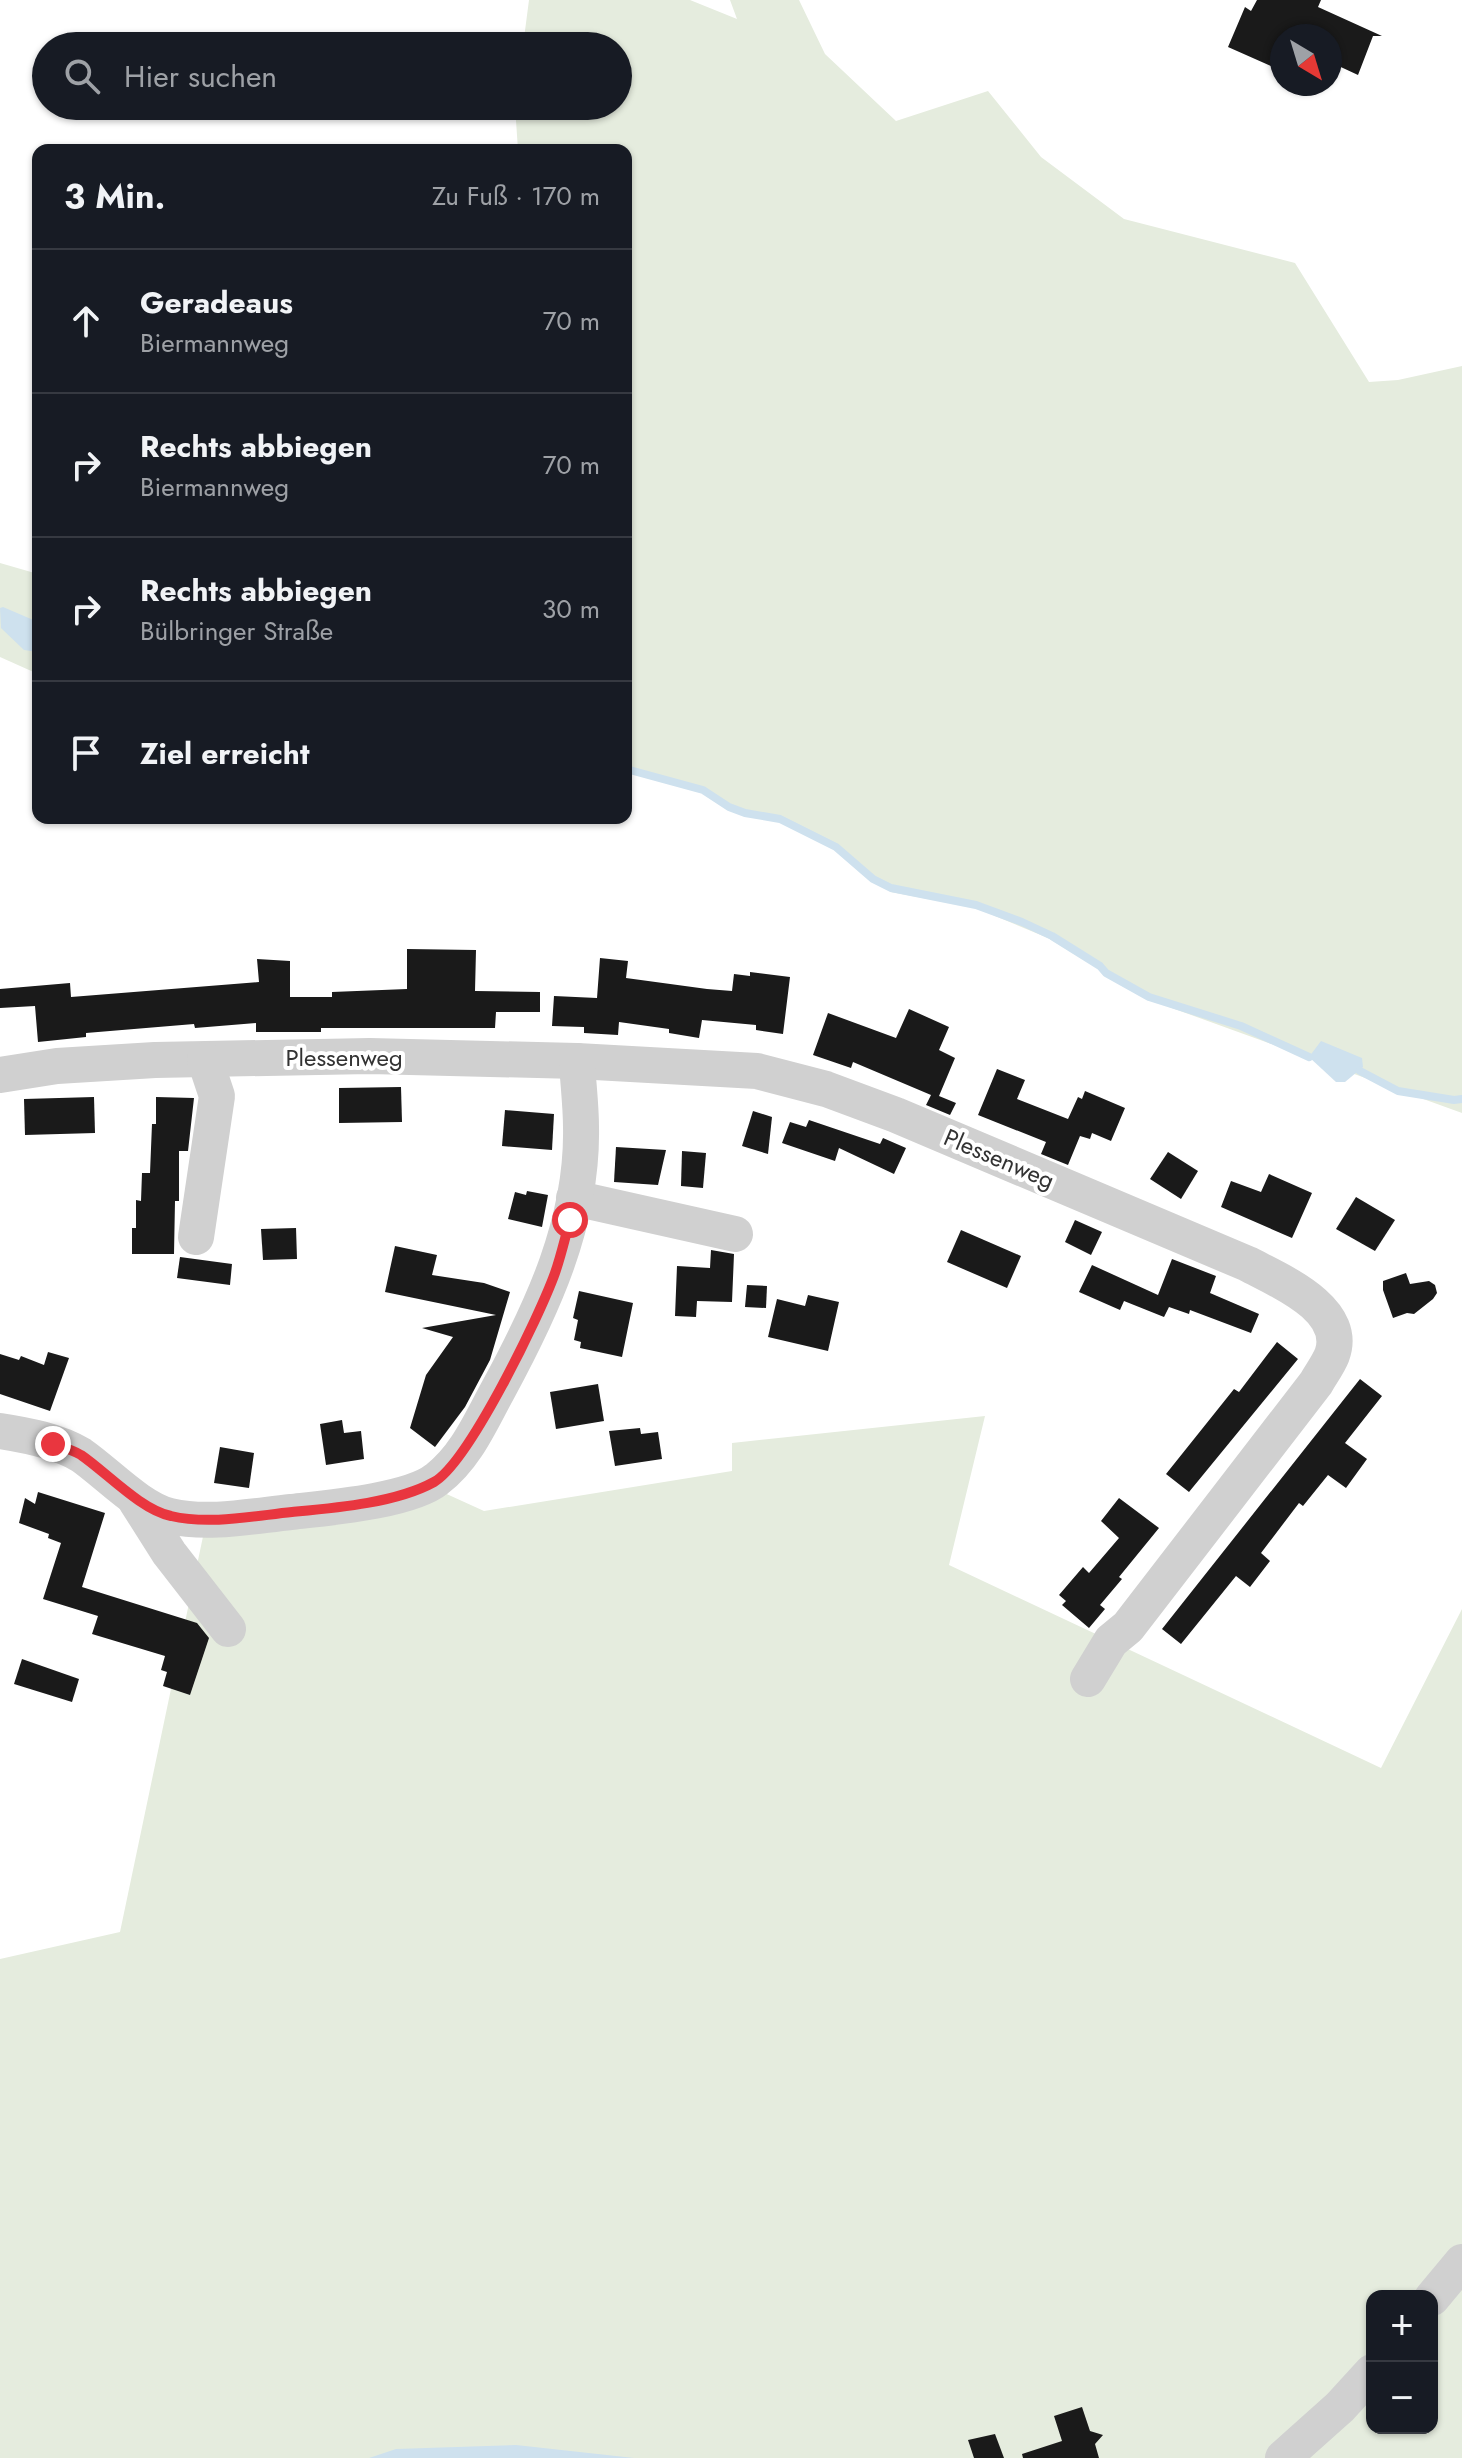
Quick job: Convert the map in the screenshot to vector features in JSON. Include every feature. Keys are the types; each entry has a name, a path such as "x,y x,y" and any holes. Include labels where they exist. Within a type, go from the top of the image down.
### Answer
{"street":[{"name":"Plessenweg","path":"0,1075 57,1066 370,1056 577,1061 757,1071 826,1089 896,1115 1248,1264 1294,1288 1327,1319 1334,1344 1332,1355 1316,1383 1128,1627 1111,1641 1088,1679"},
{"path":"196,1237 217,1096 205,1060"},
{"path":"0,1431 20,1434 78,1454 133,1496 168,1516 198,1520 308,1510 399,1495 436,1481 463,1453 515,1358 554,1274 574,1198 581,1129 577,1061"},
{"path":"574,1198 735,1234"},
{"path":"133,1496 169,1553 228,1629"},
{"path":"1438,2291 1462,2262"},
{"path":"1283,2458 1331,2416 1366,2378"}],"shaded area":[{"path":"529,0 690,0 737,19 730,0 799,0 825,54 896,121 988,91 1041,157 1124,219 1295,263 1369,382 1398,380 1462,366 1462,1113 1147,999 1048,938 976,908 891,892 872,881 835,848 779,821 745,815 702,792 632,772 632,144 518,144 516,120 632,120 632,32 525,32"},
{"path":"0,563 32,572 32,671 0,657"},
{"path":"985,1416 949,1565 1381,1768 1462,1609 1462,2458 0,2458 0,1959 120,1932 205,1527 440,1491 484,1511 732,1471 732,1443"}],"water":[{"path":"0,608 32,619 32,651 24,650 1,628"},
{"path":"1321,1041 1362,1058 1363,1067 1345,1082 1336,1082 1309,1057"},
{"path":"516,2445 634,2458 369,2458 396,2449"}],"building":[{"path":"1257,0 1321,0 1318,7 1382,36 1373,36 1358,75 1342,68 1342,24 1270,24 1270,66 1228,47 1245,7 1251,11"},
{"path":"407,949 476,950 475,991 540,992 540,1012 496,1012 495,1028 321,1028 321,1032 256,1032 256,1023 195,1028 194,1024 86,1033 86,1037 38,1042 35,1006 0,1008 0,989 70,983 71,997 259,982 257,959 290,961 290,997 332,997 332,992 407,989"},
{"path":"600,958 628,961 626,978 707,989 732,991 734,974 750,976 750,972 790,977 783,1034 756,1030 756,1025 702,1020 699,1038 669,1033 669,1029 619,1022 618,1035 584,1033 584,1027 552,1026 554,996 597,998"},
{"path":"909,1009 949,1027 939,1050 955,1058 939,1096 956,1103 950,1115 926,1105 931,1095 853,1062 851,1068 813,1055 828,1013 896,1038"},
{"path":"997,1069 1025,1080 1017,1099 1068,1119 1078,1097 1082,1099 1085,1091 1125,1108 1111,1141 1092,1133 1090,1139 1080,1136 1068,1165 1041,1154 1046,1142 978,1115"},
{"path":"401,1087 402,1122 339,1123 339,1088"},
{"path":"94,1097 95,1133 25,1135 24,1099"},
{"path":"156,1097 194,1098 188,1151 179,1151 179,1201 175,1201 174,1254 132,1254 132,1228 136,1228 136,1200 141,1201 142,1173 150,1173"},
{"path":"505,1110 554,1114 552,1150 502,1146"},
{"path":"753,1111 772,1117 768,1154 742,1146"},
{"path":"809,1120 880,1144 883,1138 906,1148 894,1174 839,1148 835,1161 782,1143 790,1122 806,1127"},
{"path":"616,1147 666,1150 658,1185 614,1182"},
{"path":"682,1151 706,1153 703,1188 681,1186"},
{"path":"1168,1152 1198,1171 1181,1199 1150,1179"},
{"path":"1269,1174 1312,1193 1292,1238 1221,1207 1231,1181 1261,1192"},
{"path":"527,1191 548,1195 542,1227 508,1219 515,1192 526,1195"},
{"path":"1356,1197 1395,1220 1375,1251 1336,1229"},
{"path":"1075,1220 1102,1232 1091,1255 1065,1242"},
{"path":"296,1228 297,1259 263,1260 261,1229"},
{"path":"961,1230 1021,1256 1007,1288 947,1262"},
{"path":"395,1246 437,1255 432,1275 484,1283 510,1292 490,1360 465,1407 435,1447 410,1428 426,1375 453,1337 422,1328 496,1315 385,1292"},
{"path":"711,1250 734,1254 732,1302 697,1301 696,1317 675,1316 677,1266 710,1268"},
{"path":"180,1257 232,1264 230,1285 177,1278"},
{"path":"1172,1259 1216,1276 1210,1293 1259,1314 1251,1333 1190,1310 1189,1314 1169,1307 1164,1317 1124,1301 1120,1310 1079,1292 1092,1265 1158,1295"},
{"path":"1406,1273 1410,1284 1429,1281 1435,1285 1437,1293 1414,1314 1393,1318 1383,1281"},
{"path":"747,1285 767,1286 766,1308 745,1307"},
{"path":"579,1291 633,1303 622,1357 580,1348 581,1342 574,1340 578,1320 573,1318"},
{"path":"808,1295 839,1302 828,1351 768,1337 777,1299 805,1306"},
{"path":"1277,1342 1298,1359 1189,1492 1166,1474 1234,1389 1239,1392"},
{"path":"48,1352 69,1358 50,1411 0,1394 0,1354 19,1360 21,1356 44,1365"},
{"path":"1360,1379 1382,1396 1345,1443 1367,1459 1346,1488 1328,1475 1303,1506 1299,1503 1261,1553 1270,1561 1250,1587 1236,1576 1181,1644 1162,1629"},
{"path":"598,1384 604,1421 556,1429 550,1392"},
{"path":"342,1420 344,1433 361,1431 364,1459 326,1465 320,1424"},
{"path":"640,1428 641,1434 658,1432 662,1459 615,1466 609,1431"},
{"path":"220,1447 254,1453 249,1488 214,1483"},
{"path":"38,1492 105,1513 82,1587 197,1623 209,1638 190,1695 163,1686 167,1672 161,1670 165,1656 92,1634 98,1616 43,1599 61,1543 48,1538 49,1534 19,1523 25,1498 35,1504"},
{"path":"1119,1498 1159,1528 1119,1577 1122,1579 1100,1605 1105,1609 1089,1628 1062,1605 1066,1601 1059,1595 1083,1567 1089,1573 1119,1538 1101,1521"},
{"path":"22,1659 79,1679 72,1702 14,1684"},
{"path":"1082,2407 1090,2431 1103,2435 1095,2444 1099,2458 1023,2458 1022,2454 1062,2441 1054,2416"},
{"path":"995,2434 1004,2458 974,2458 968,2440"}],"waterway":[{"path":"632,771 703,790 729,807 745,813 780,819 836,847 873,879 891,888 976,905 1022,922 1052,936 1106,973 1149,997 1241,1026 1309,1057"},
{"path":"1360,1071 1398,1091 1462,1099"}],"route":[{"path":"53,1444 78,1454 133,1496 168,1516 198,1520 354,1503 399,1495 436,1481 463,1453 515,1358 554,1274 570,1220"}]}
